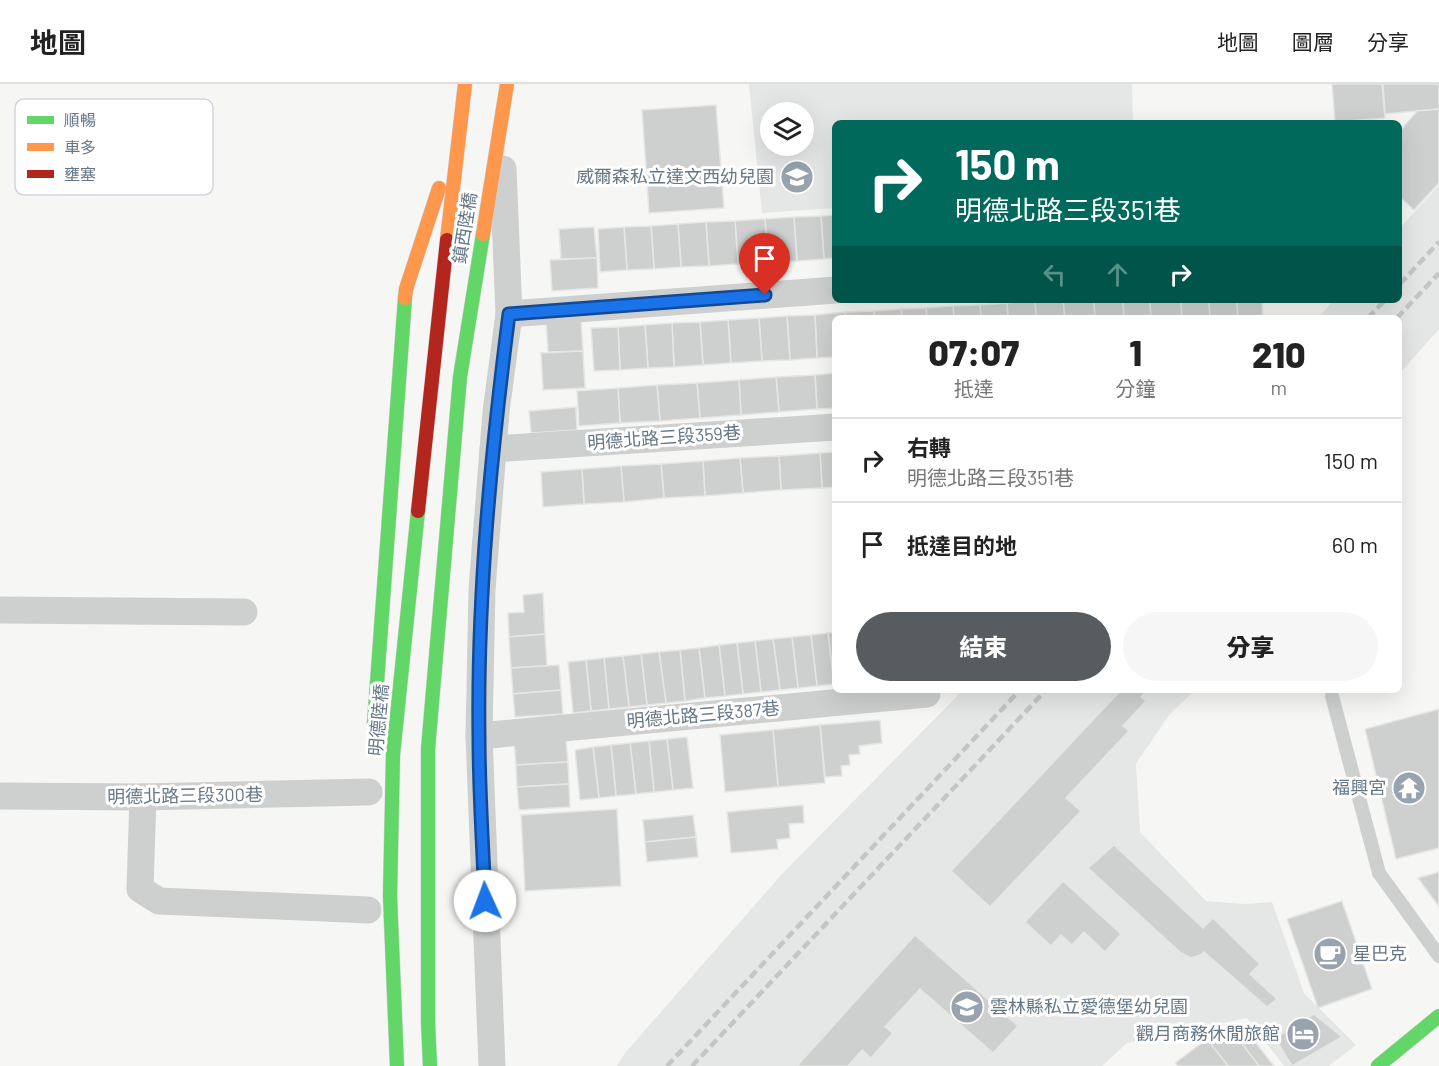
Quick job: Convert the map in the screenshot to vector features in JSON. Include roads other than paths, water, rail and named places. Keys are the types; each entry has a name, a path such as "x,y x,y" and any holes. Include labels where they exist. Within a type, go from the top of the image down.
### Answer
{"main road":[{"name":"鎮西陸橋","path":"431,378 465,84"},
{"name":"鎮西陸橋","path":"430,1066 428,749 460,377 507,84"},
{"path":"374,734 406,289 462,121"},
{"name":"明德陸橋","path":"397,1066 390,896 393,755 431,378"},
{"path":"1378,1066 1439,1016"}],"street":[{"path":"492,1066 479,736 482,589 493,449 509,314 501,120"},
{"path":"509,314 832,290"},
{"name":"明德北路三段359巷","path":"493,449 832,428"},
{"path":"0,610 244,612"},
{"name":"明德北路三段387巷","path":"479,736 927,694"},
{"name":"明德北路三段300巷","path":"0,796 143,797 370,792"},
{"path":"143,797 140,889 159,901 368,911"}],"lane":[{"path":"1332,696 1379,873 1439,956"}],"railway":[{"path":"1402,282 1439,242"},
{"path":"1400,315 1439,273"},
{"path":"1371,315 1382,303"},
{"path":"667,1066 1017,693"},
{"path":"692,1066 1043,693"}],"place":[{"name":"威爾森私立達文西幼兒園","path":"797,177"},
{"name":"福興宮","path":"1409,788"},
{"name":"星巴克","path":"1330,954"},
{"name":"雲林縣私立愛德堡幼兒園","path":"967,1007"},
{"name":"觀月商務休閒旅館","path":"1303,1034"}]}
